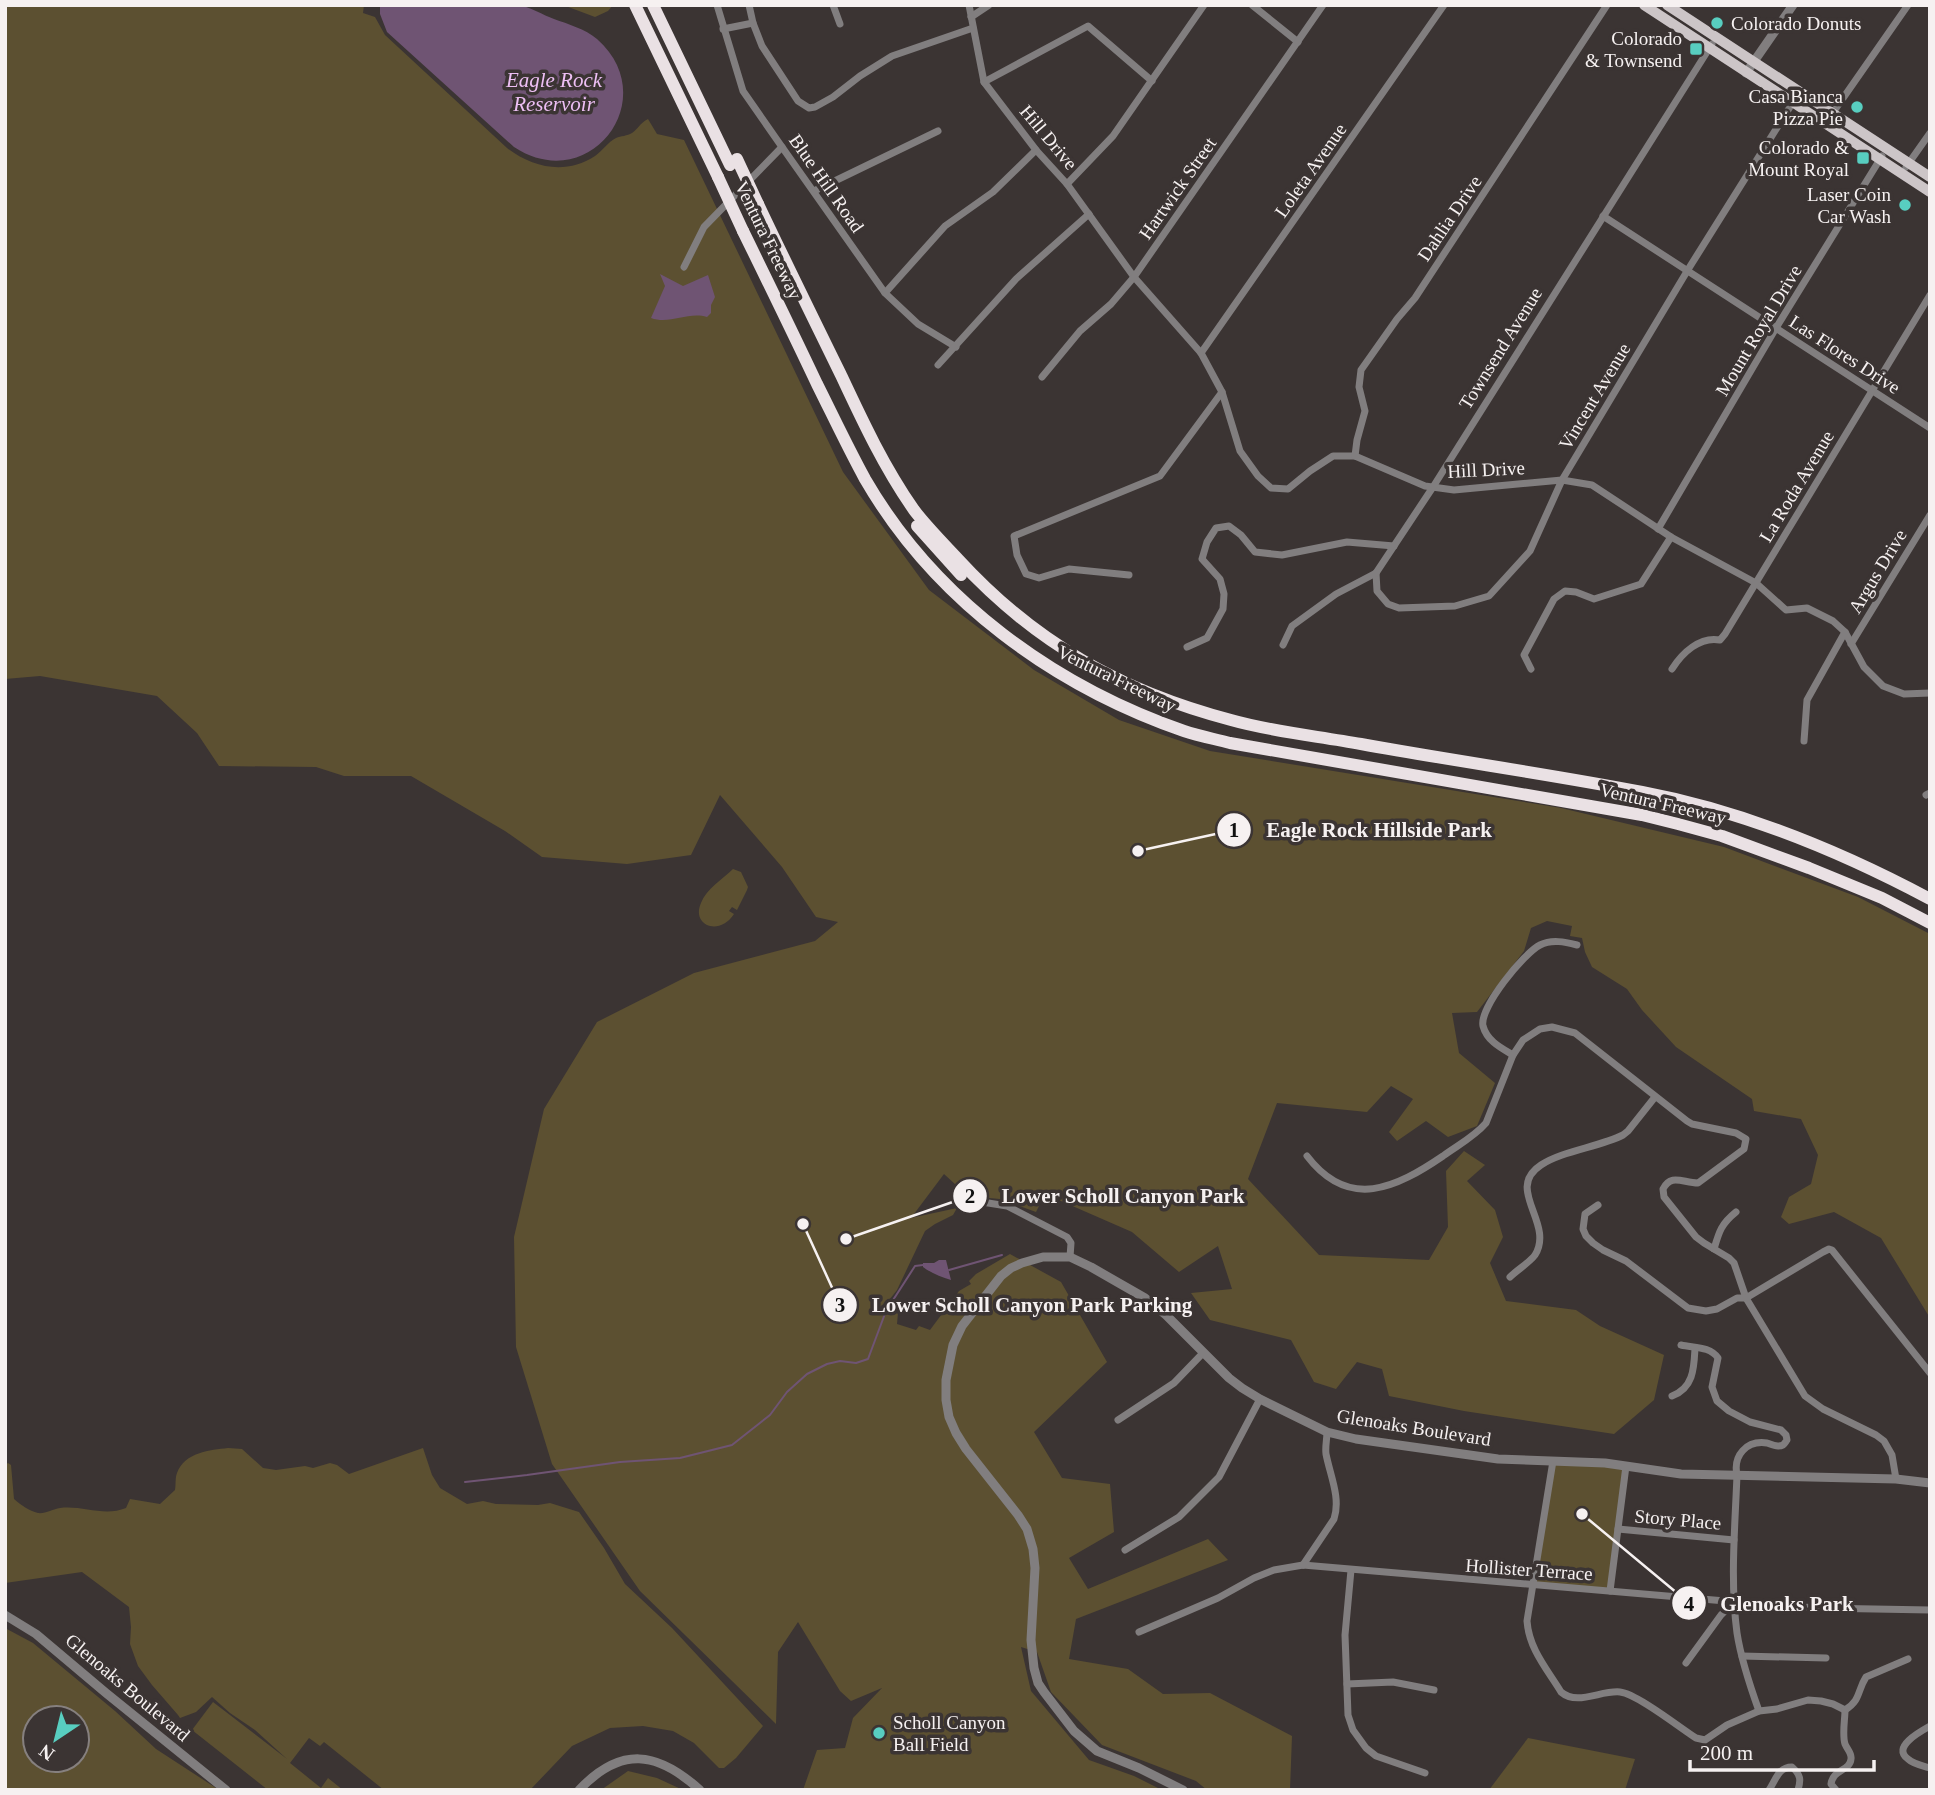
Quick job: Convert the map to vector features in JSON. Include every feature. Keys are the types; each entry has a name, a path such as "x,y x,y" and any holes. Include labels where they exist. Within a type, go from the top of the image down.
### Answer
{"highway":[{"name":"Ventura Freeway","path":"635,5 673,77 702,118 727,169 754,206 885,466 916,512 981,584 1036,632 1077,659 1118,681 1160,698 1236,722 1645,793 1713,809 1817,845 1891,878 1930,899"},
{"path":"642,5 673,77"},
{"path":"653,5 682,54"},
{"name":"Ventura Freeway","path":"663,5 702,118 727,169 746,229 866,480 930,567 962,600 1031,655 1109,700 1186,732 1642,815 1765,850 1850,884 1930,923"},
{"path":"1419,775 1454,775 1684,818 1818,863 1886,892 1930,915"}],"main road":[{"path":"1644,5 1930,192"},
{"path":"1667,5 1930,177"}],"street":[{"name":"Blue Hill Road","path":"716,5 743,91 782,148 885,293 918,324 956,347"},
{"path":"749,5 762,46 798,101 809,108 833,97 892,56 973,28"},
{"path":"833,5 840,24"},
{"name":"Hill Drive","path":"970,5 984,82 1036,150 1067,184 1135,277 1202,354 1222,392 1240,451 1258,476 1271,488 1288,489 1333,456 1355,456 1415,482 1454,490 1562,480 1592,485 1671,537 1756,583 1786,610 1807,608 1833,621 1845,632 1864,667 1883,686 1904,694 1930,693"},
{"path":"971,17 989,5"},
{"path":"1067,184 1113,136 1204,5"},
{"path":"1252,5 1298,42"},
{"name":"Hartwick Street","path":"1042,377 1080,331 1111,304 1135,277 1323,5"},
{"name":"Loleta Avenue","path":"1202,354 1444,5"},
{"name":"Dahlia Drive","path":"1355,456 1365,411 1359,387 1361,370 1397,318 1415,298 1607,5"},
{"path":"1746,73 1793,5"},
{"path":"1825,124 1909,5"},
{"path":"723,29 753,23"},
{"path":"984,82 1088,26 1152,81"},
{"name":"Townsend Avenue","path":"1283,645 1292,626 1336,594 1376,573 1716,38"},
{"name":"Vincent Avenue","path":"1376,573 1377,592 1388,604 1399,608 1455,606 1489,596 1530,551 1562,480 1799,92"},
{"path":"814,191 938,131"},
{"path":"1901,174 1930,133"},
{"path":"684,267 704,227 782,148"},
{"name":"Mount Royal Drive","path":"1658,529 1776,328 1886,149"},
{"path":"885,293 945,226 993,192 1036,150"},
{"path":"938,365 1016,279 1089,214"},
{"name":"Las Flores Drive","path":"1603,216 1930,428"},
{"name":"La Roda Avenue","path":"1672,669 1678,660 1702,640 1720,640 1930,295"},
{"path":"1129,575 1069,569 1039,578 1026,573 1017,555 1014,536 1160,476 1222,392"},
{"name":"Argus Drive","path":"1851,644 1930,515"},
{"path":"1187,648 1207,638 1223,609 1224,594 1220,579 1202,559 1207,542 1216,528 1229,526 1241,535 1255,552 1282,555 1347,542 1394,546"},
{"path":"1531,670 1524,655 1554,599 1565,591 1594,598 1641,584 1671,537"},
{"name":"Argus Drive","path":"1804,741 1807,700 1845,632"},
{"path":"1513,1055 1492,1042 1484,1030 1482,1021 1488,1005 1520,962 1541,944 1563,942 1577,945"},
{"path":"1307,1156 1313,1165 1329,1178 1348,1187 1369,1190 1400,1181 1435,1161 1479,1131 1486,1123 1513,1055 1523,1040 1540,1029 1552,1027 1576,1033 1692,1124 1745,1137 1744,1149 1698,1184 1672,1179 1663,1189 1664,1197 1696,1237 1734,1263 1746,1298 1805,1396 1823,1409 1884,1441 1892,1455 1896,1479"},
{"path":"1510,1277 1534,1256 1539,1240 1539,1226 1526,1190 1533,1172 1549,1161 1623,1135 1655,1097"},
{"path":"960,1205 982,1202 1007,1206 1067,1237 1071,1242 1070,1257"},
{"path":"1598,1205 1585,1214 1583,1228 1586,1236 1603,1250 1626,1261 1688,1308 1706,1311 1717,1309 1737,1298 1746,1298 1823,1252 1829,1249 1835,1252 1930,1373"},
{"path":"1714,1249 1720,1230 1726,1220 1736,1212"},
{"name":"Glenoaks Boulevard","path":"1183,1790 1097,1751 1074,1731 1038,1683 1031,1640 1035,1568 1027,1529 966,1449 949,1417 946,1400 948,1362 962,1326 1001,1276 1011,1268 1032,1259 1070,1257 1091,1266 1145,1298 1166,1315 1229,1378 1260,1399 1327,1432 1356,1439 1498,1459 1582,1461 1681,1474 1896,1479 1930,1483"},
{"path":"1681,1345 1707,1349 1718,1357 1712,1387 1722,1406 1750,1422 1781,1430 1786,1435 1784,1444 1778,1446 1755,1443 1743,1450 1735,1467 1734,1602 1737,1635 1759,1711"},
{"path":"1672,1396 1685,1388 1693,1374 1695,1348"},
{"path":"1118,1420 1174,1383 1203,1353"},
{"path":"1125,1550 1179,1517 1219,1477 1260,1399"},
{"path":"1303,1565 1337,1511 1326,1451 1327,1432"},
{"path":"1553,1461 1527,1621 1531,1645 1561,1692 1567,1697 1577,1698 1621,1692 1638,1699 1696,1738 1705,1740 1727,1725 1759,1711 1808,1700 1833,1704 1845,1710"},
{"path":"1609,1591 1626,1466"},
{"name":"Story Place","path":"1618,1529 1734,1540"},
{"name":"Hollister Terrace","path":"1139,1632 1219,1598 1254,1578 1274,1570 1303,1565 1734,1602 1819,1608 1930,1610"},
{"path":"1351,1570 1345,1635 1348,1715 1353,1730 1366,1748 1376,1756 1425,1773"},
{"path":"1686,1663 1721,1615 1734,1602"},
{"name":"Glenoaks Boulevard","path":"5,1615 36,1634 226,1790"},
{"path":"1742,1656 1826,1658"},
{"path":"1845,1710 1857,1699 1866,1677 1908,1659"},
{"path":"1347,1684 1393,1682 1434,1690"},
{"path":"1836,1790 1831,1784 1832,1779 1852,1761 1844,1741 1845,1710"},
{"path":"1930,1726 1906,1742 1903,1748 1904,1756 1908,1760 1930,1768"},
{"path":"579,1790 611,1764 636,1759 651,1760 677,1770 700,1790"},
{"path":"1769,1790 1777,1774 1787,1767 1800,1776 1798,1790"}],"shaded area":[{"path":"5,5 364,5 363,13 375,17 385,35 507,148 528,160 550,167 573,166 584,162 616,138 632,133 648,119 657,134 684,140 843,472 929,590 1034,670 1119,720 1210,751 1561,808 1724,847 1858,897 1930,934 1930,1318 1881,1238 1834,1212 1789,1224 1781,1217 1789,1197 1811,1184 1818,1155 1801,1119 1754,1111 1752,1099 1676,1047 1627,989 1592,967 1582,938 1570,936 1572,926 1547,921 1531,928 1524,951 1477,1012 1452,1013 1459,1053 1495,1083 1477,1126 1448,1137 1426,1121 1397,1141 1389,1132 1413,1099 1391,1086 1367,1112 1277,1103 1248,1179 1319,1255 1429,1260 1448,1227 1446,1171 1464,1151 1485,1165 1467,1181 1495,1210 1503,1237 1490,1263 1506,1301 1576,1310 1600,1326 1664,1355 1654,1400 1614,1434 1464,1411 1389,1396 1382,1369 1357,1362 1336,1389 1314,1382 1291,1340 1210,1320 1191,1293 1232,1289 1218,1246 1179,1272 1132,1232 1045,1194 1036,1212 1000,1199 968,1196 944,1174 911,1218 957,1208 953,1215 925,1231 897,1290 886,1304 898,1313 897,1324 916,1330 919,1326 930,1330 959,1291 971,1284 969,1281 976,1274 1010,1254 1061,1282 1107,1362 1034,1432 1062,1478 1110,1484 1114,1532 1069,1558 1088,1589 1208,1539 1228,1560 1076,1619 1069,1659 1128,1669 1163,1694 1210,1693 1292,1736 1290,1790 1207,1790 1196,1781 1102,1745 1051,1692 1037,1652 1021,1647 1031,1691 1089,1760 1134,1776 1162,1790 803,1790 817,1750 845,1748 853,1718 882,1688 851,1701 840,1691 798,1622 778,1652 776,1724 640,1591 552,1464 516,1347 514,1237 544,1109 597,1022 694,973 815,941 838,922 816,917 782,867 720,795 691,855 627,864 542,857 505,831 411,776 344,776 316,767 219,766 197,733 157,696 40,676 5,679"},
{"path":"563,5 613,5 608,11 595,17"},
{"path":"733,869 741,872 747,890 737,910 732,907 729,911 734,914 728,921 721,925 708,925 700,917 703,898"},
{"path":"228,1448 242,1449 263,1468 313,1468 330,1463 349,1474 423,1448 432,1475 440,1488 467,1504 483,1501 496,1504 550,1503 579,1512 625,1584 672,1628 763,1726 724,1768 719,1768 694,1743 673,1731 643,1726 610,1728 572,1746 530,1790 384,1790 324,1742 320,1746 309,1738 290,1763 321,1788 328,1778 343,1790 268,1790 192,1730 213,1702 287,1759 212,1697 196,1712 180,1718 138,1666 130,1644 129,1607 82,1572 5,1583 5,1465 8,1463 11,1465 14,1499 31,1511 41,1513 68,1508 110,1511 126,1508 130,1499 160,1504 175,1490 177,1473 192,1456"},
{"path":"1553,1461 1626,1466 1610,1591 1532,1585"},
{"path":"5,1628 33,1643 156,1749 219,1790 5,1790"},
{"path":"1528,1738 1635,1759 1625,1790 1489,1790"},
{"path":"628,1771 657,1778 683,1790 601,1790"}],"water":[{"name":"Eagle Rock Reservoir","path":"380,5 519,5 582,30 597,39 616,63 623,88 620,112 609,134 591,150 568,160 542,159 514,147 387,32 380,14"},
{"path":"660,274 683,286 708,275 715,297 711,313 707,317 665,320 651,318 665,286"},
{"path":"946,1260 951,1280 923,1267 923,1263"}],"waterway":[{"path":"949,1270 1002,1255"},
{"path":"465,1482 620,1462 680,1458 732,1445 770,1415 787,1392 807,1374 827,1364 840,1361 856,1363 868,1359 886,1311 915,1266 923,1265"}],"place":[{"name":"Colorado Donuts","path":"1717,23"},
{"name":"Colorado & Townsend","path":"1696,49"},
{"name":"Casa Bianca Pizza Pie","path":"1857,107"},
{"name":"Colorado & Mount Royal","path":"1863,158"},
{"name":"Laser Coin Car Wash","path":"1905,205"},
{"name":"Eagle Rock Hillside Park","path":"1138,851"},
{"name":"Lower Scholl Canyon Park Parking","path":"803,1224"},
{"name":"Lower Scholl Canyon Park","path":"846,1239"},
{"name":"Glenoaks Park","path":"1582,1514"},
{"name":"Scholl Canyon Ball Field","path":"879,1733"}]}
